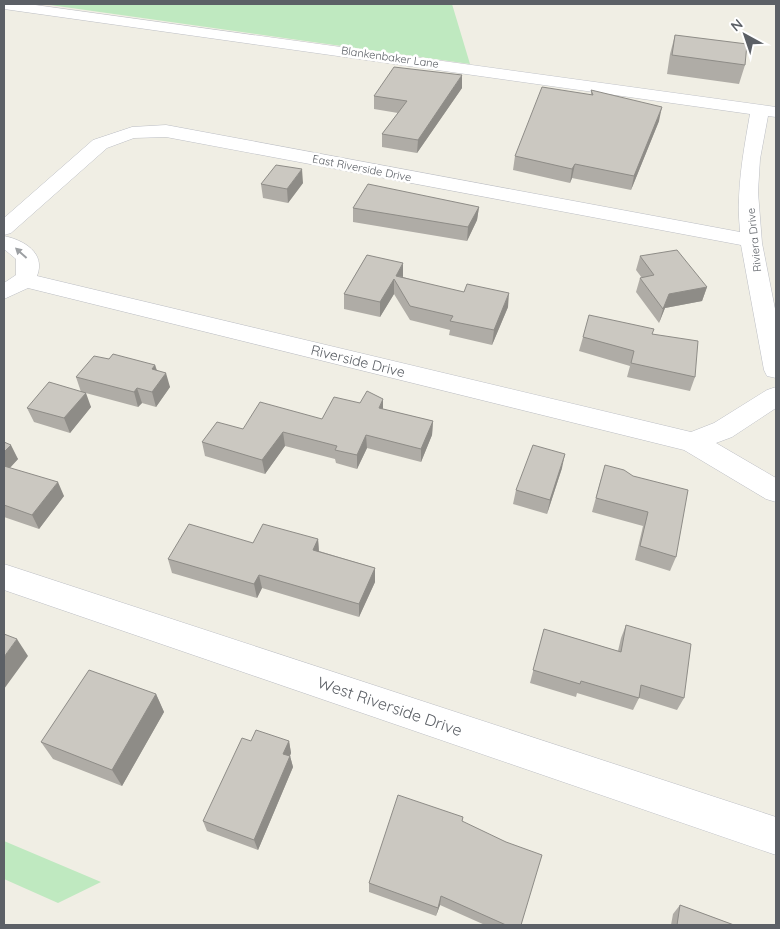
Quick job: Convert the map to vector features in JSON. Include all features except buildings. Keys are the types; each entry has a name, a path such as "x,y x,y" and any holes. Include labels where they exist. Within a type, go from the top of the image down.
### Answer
{"street":[{"name":"Blankenbaker Lane","path":"4,5 768,111"},
{"name":"Riviera Drive","path":"768,111 750,166 752,241 776,370"},
{"name":"East Riverside Drive","path":"4,229 89,151 115,137 149,131 185,135 752,241"},
{"path":"4,242 12,245 27,256 30,269 24,280 4,292"},
{"name":"Riverside Drive","path":"24,280 692,442 776,491"},
{"path":"692,442 723,430 776,396"},
{"name":"West Riverside Drive","path":"4,577 776,836"}],"green space":[{"path":"43,4 452,4 470,64"},
{"path":"4,841 101,882 58,903 4,879"}]}
